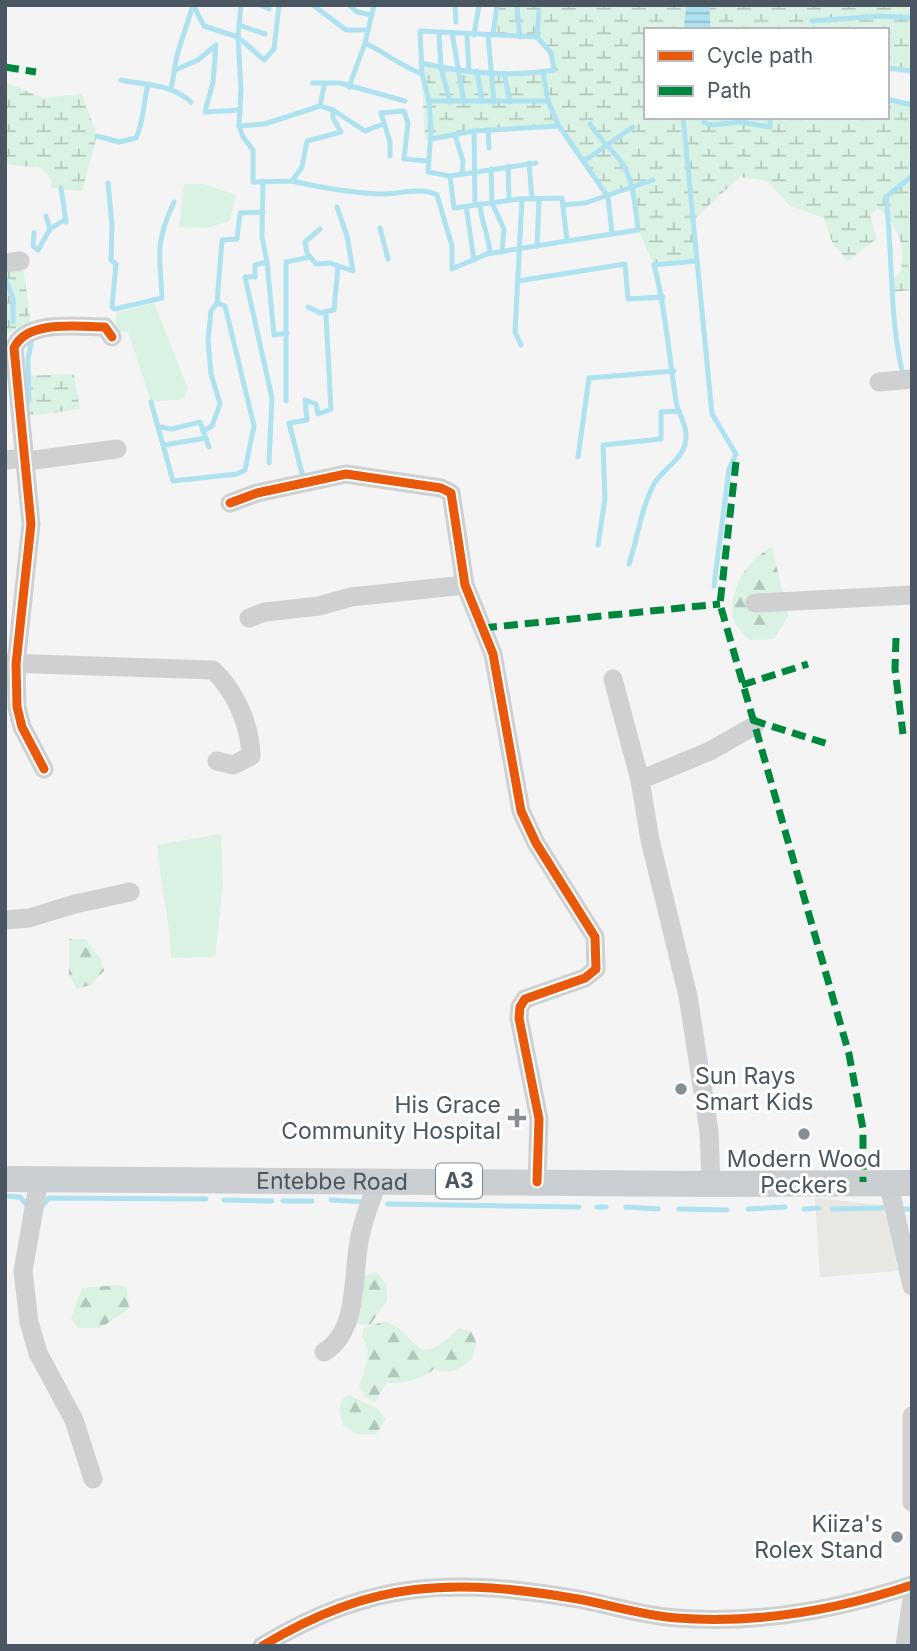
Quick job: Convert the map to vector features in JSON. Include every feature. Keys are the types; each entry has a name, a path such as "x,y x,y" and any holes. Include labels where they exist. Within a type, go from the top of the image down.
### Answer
{"main road":[{"name":"Entebbe Road","path":"5,1179 711,1184 900,1182"}],"street":[{"path":"44,769 22,727 11,664 30,524 27,459 14,348 27,332 71,327 106,327 111,337"},
{"path":"879,382 912,379"},
{"path":"5,460 117,449"},
{"path":"230,503 257,493 346,474 441,488 451,493 464,585 493,654 521,811 553,871 585,917 595,937 598,957 596,969 585,978 525,999 520,1007 519,1018 539,1119 537,1182"},
{"path":"249,618 265,612 319,606 351,597 464,585"},
{"path":"755,603 912,595"},
{"path":"11,664 213,670 239,705 251,744 251,756 233,765 217,761"},
{"path":"613,679 640,780 650,840 699,1058 709,1130 711,1184"},
{"path":"640,780 710,751 754,726"},
{"path":"5,920 29,918 130,892"},
{"path":"39,1180 23,1271 29,1322 38,1353 74,1420 93,1479"},
{"path":"324,1352 335,1346 344,1331 351,1306 361,1231 378,1181"},
{"path":"900,1182 912,1286"},
{"path":"912,1416 912,1502"},
{"path":"262,1646 331,1610 419,1587 499,1588 677,1618 777,1616 842,1605 912,1585"},
{"path":"905,1646 912,1599"}],"shaded area":[{"path":"815,1198 883,1205 898,1271 820,1277"}],"green space":[{"path":"497,5 686,5 684,28 644,28 644,119 889,119 889,99 912,105 912,290 892,292 892,279 900,273 902,263 901,245 896,229 878,208 870,215 877,239 848,261 833,244 824,218 790,206 767,181 740,177 693,220 697,261 654,265 638,230 631,186 608,197 556,120 559,126 474,131 425,140 421,63 487,73 521,74 554,70 551,53 537,37 493,35"},
{"path":"709,5 912,5 912,71 889,68 889,28 711,28"},
{"path":"5,82 43,98 82,94 97,136 82,191 51,188 52,179 40,168 5,164"},
{"path":"184,184 203,184 236,195 230,221 205,228 179,227"},
{"path":"23,266 31,326 5,334 5,267"},
{"path":"154,303 188,389 183,399 151,402 128,332 116,332 116,313"},
{"path":"74,374 80,409 24,417 20,376"},
{"path":"772,547 788,616 774,639 749,640 734,620 734,596 748,567"},
{"path":"221,834 223,886 215,957 171,958 157,845"},
{"path":"69,939 85,939 101,959 104,971 90,985 77,989 69,975"},
{"path":"376,1272 387,1285 387,1301 370,1325 356,1324 353,1314 359,1278"},
{"path":"119,1285 127,1288 129,1309 100,1328 78,1328 71,1318 82,1288"},
{"path":"385,1321 397,1327 418,1347 425,1350 444,1341 459,1328 472,1332 476,1342 472,1359 454,1370 445,1372 434,1369 412,1380 386,1383 375,1402 365,1397 359,1386 368,1355 362,1337 364,1328"},
{"path":"349,1395 378,1409 386,1419 376,1434 357,1434 343,1425 340,1404"}],"water":[{"path":"686,5 709,5 711,28 684,28"}],"waterway":[{"path":"193,5 204,26 238,37 264,60 274,49 279,5"},
{"path":"171,89 177,55 193,5"},
{"path":"241,5 238,37 241,90 239,126 265,124 320,106 324,86"},
{"path":"260,5 269,9"},
{"path":"313,5 346,30 368,30"},
{"path":"349,5 357,12 372,15"},
{"path":"349,87 365,43 374,5"},
{"path":"455,5 456,22"},
{"path":"474,35 479,5"},
{"path":"493,35 497,5"},
{"path":"517,5 520,37"},
{"path":"292,181 356,192 385,194 423,191 437,195 452,246 452,269 487,254 567,241 562,198 519,199 454,208 450,176 428,172 431,132 429,101 422,74 420,31 537,37 539,11"},
{"path":"812,21 881,16 912,18"},
{"path":"239,25 265,34"},
{"path":"439,33 441,68 450,102"},
{"path":"452,33 464,102"},
{"path":"467,35 469,71"},
{"path":"488,35 494,102"},
{"path":"421,63 488,73 554,70 551,53 537,37"},
{"path":"365,43 422,74"},
{"path":"175,70 198,60 216,45 213,82 205,112 240,110"},
{"path":"889,68 912,71"},
{"path":"477,71 482,101"},
{"path":"429,101 548,101 543,72"},
{"path":"504,73 510,102"},
{"path":"121,80 166,88 191,102"},
{"path":"313,83 340,83 405,101"},
{"path":"97,136 119,142 136,138 148,85"},
{"path":"889,99 912,105"},
{"path":"431,139 474,131 559,126 548,101"},
{"path":"320,106 333,110 365,131 383,124"},
{"path":"239,126 253,150 253,182 292,181 302,167 307,141 341,132 333,118 333,110"},
{"path":"390,156 390,142 381,113 404,111 408,123 404,159 429,161"},
{"path":"683,119 712,414 736,454 729,469 714,586"},
{"path":"704,119 704,122 711,125 741,122 770,127 770,119"},
{"path":"567,241 638,230 628,174 590,124"},
{"path":"559,126 608,197 612,233"},
{"path":"584,161 633,127"},
{"path":"488,130 489,148"},
{"path":"474,131 475,205"},
{"path":"455,135 463,161 462,174"},
{"path":"529,163 532,199"},
{"path":"450,176 536,163"},
{"path":"508,166 509,200"},
{"path":"491,169 492,203 504,229 502,252"},
{"path":"903,375 895,331 886,197 912,176"},
{"path":"563,205 585,203 653,180"},
{"path":"263,181 262,237 267,262 255,265 255,277 245,277 272,398 269,463"},
{"path":"108,183 112,224 111,260 116,264 112,307 115,309 162,298 161,240 174,202"},
{"path":"61,188 66,222"},
{"path":"521,345 515,332 522,199"},
{"path":"537,246 539,199"},
{"path":"480,204 490,253"},
{"path":"466,206 474,260"},
{"path":"320,229 305,242 307,253 316,264 330,263 353,271 347,236 337,207"},
{"path":"151,402 173,481 237,474 245,470 254,426 225,306 217,303 222,240 237,239 240,213 263,212"},
{"path":"46,216 50,229 66,219"},
{"path":"380,228 388,259"},
{"path":"34,233 33,246 38,250 50,229"},
{"path":"286,401 286,262 310,257"},
{"path":"629,564 654,484 682,451 686,436 677,405 654,265 697,261"},
{"path":"267,262 274,335 287,333"},
{"path":"518,281 625,264 628,299 663,297"},
{"path":"308,307 320,313 334,310 338,266"},
{"path":"5,278 13,298 13,322"},
{"path":"203,431 212,426 220,404 211,374 208,340 211,311 217,303"},
{"path":"302,473 289,423 307,420 305,400 316,404 318,414 331,409 326,315"},
{"path":"29,401 28,359 32,338"},
{"path":"578,457 589,378 674,371"},
{"path":"598,545 605,498 603,445 661,439 661,412 679,411"},
{"path":"160,427 172,429 200,422 209,447"},
{"path":"164,445 206,438"},
{"path":"5,1196 20,1197 27,1205"},
{"path":"42,1206 49,1198 206,1199"},
{"path":"224,1200 272,1201"},
{"path":"331,1200 364,1202"},
{"path":"283,1201 312,1201"},
{"path":"388,1204 579,1207"},
{"path":"597,1207 606,1207"},
{"path":"626,1207 658,1209"},
{"path":"748,1209 785,1207"},
{"path":"804,1209 819,1208"},
{"path":"832,1209 882,1208"},
{"path":"679,1209 727,1210"},
{"path":"898,1209 912,1209"}],"marked path":[{"path":"5,67 36,72"},
{"path":"736,462 720,604 849,1054 863,1129 863,1182"},
{"path":"483,628 720,604"},
{"path":"896,638 895,669 903,734"},
{"path":"742,685 808,664"},
{"path":"752,720 828,744"}],"cycle path":[{"path":"44,769 22,727 17,707 16,664 31,524 14,348 30,332 55,327 105,327 112,337"},
{"path":"230,503 257,493 346,474 441,488 451,493 465,585 493,654 521,811 536,843 595,937 596,969 585,978 525,999 520,1007 519,1018 539,1119 537,1182"},
{"path":"262,1646 341,1607 378,1596 415,1590 492,1588 578,1599 652,1615 736,1619 826,1608 912,1585"}],"place":[{"name":"Sun Rays Smart Kids","path":"681,1089"},
{"name":"His Grace Community Hospital","path":"517,1118"},
{"name":"Modern Wood Peckers","path":"804,1134"},
{"name":"Kiiza's Rolex Stand","path":"897,1537"}]}
